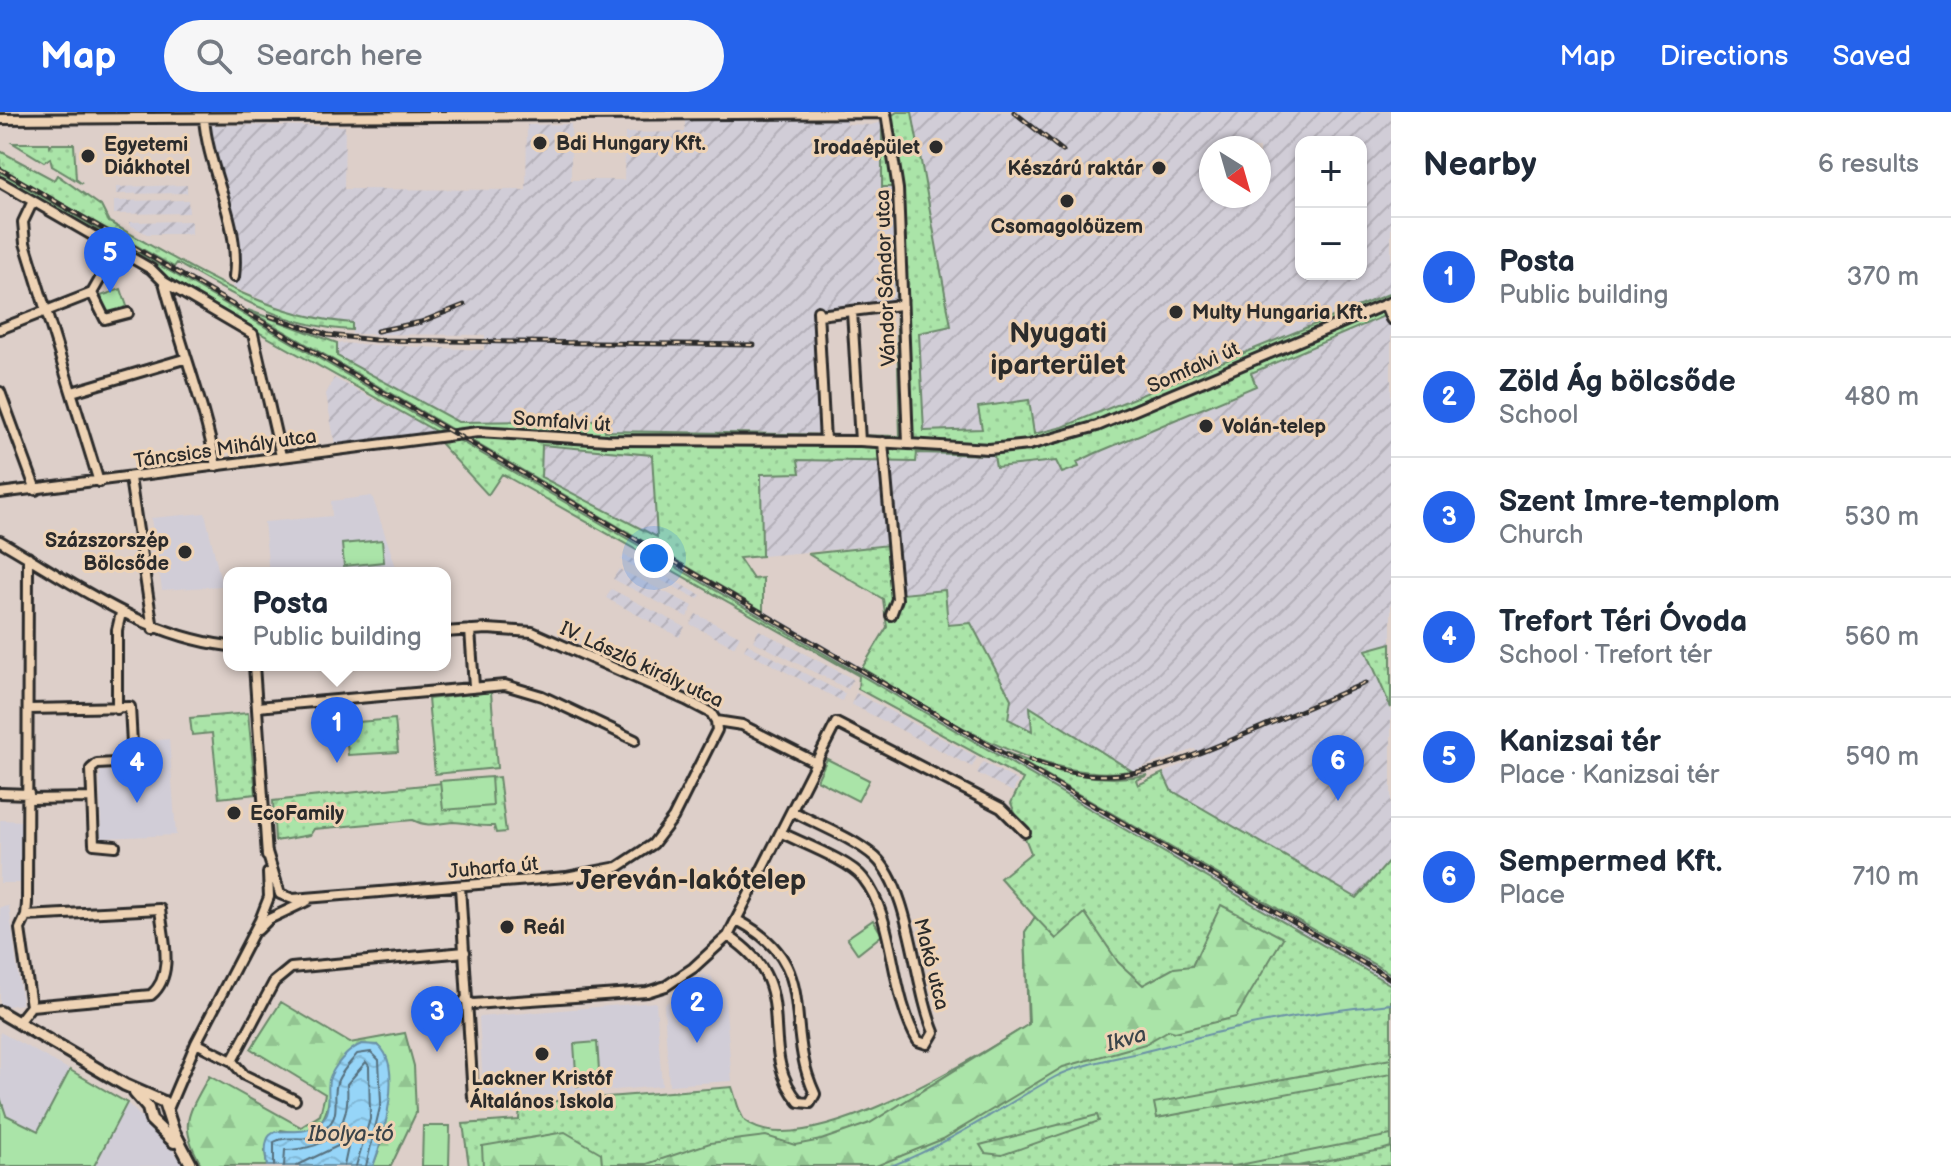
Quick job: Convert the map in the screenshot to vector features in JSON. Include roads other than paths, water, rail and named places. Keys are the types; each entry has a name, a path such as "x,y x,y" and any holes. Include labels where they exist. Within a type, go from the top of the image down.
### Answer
{"street":[{"path":"0,119 887,113"},
{"name":"Vándor Sándor utca","path":"887,113 898,189 900,305 908,443"},
{"path":"204,118 212,166 229,215 234,277"},
{"path":"0,182 151,269 164,282 253,334 281,456"},
{"path":"33,201 23,231 99,482"},
{"path":"0,329 92,293 117,249"},
{"path":"164,282 184,359 201,402 216,466"},
{"path":"92,293 105,319 128,313"},
{"path":"1388,304 1391,319"},
{"name":"Somfalvi út","path":"454,434 607,440 860,441 989,449 1053,440 1106,422 1388,304"},
{"path":"825,441 818,313 900,305"},
{"path":"852,311 860,441"},
{"path":"72,392 184,359"},
{"path":"0,392 36,490"},
{"name":"Táncsics Mihály utca","path":"0,493 454,434"},
{"path":"883,442 897,599 891,615"},
{"path":"130,478 153,629"},
{"path":"0,541 153,629 223,645"},
{"path":"28,557 29,796 26,916 20,929 31,1006"},
{"path":"117,709 117,630 121,613"},
{"name":"IV. László király utca","path":"451,632 512,629 550,638 686,700 711,713 716,721 742,725 817,763"},
{"path":"470,630 474,686"},
{"path":"250,942 275,916 268,900 254,671"},
{"path":"257,707 474,686 518,687 635,740"},
{"path":"29,709 130,707 133,762 93,765 90,798 94,844 115,846"},
{"name":"Juharfa út","path":"268,900 282,895 331,896 597,873 635,858 653,844 673,818 717,730 716,721"},
{"path":"465,1000 473,1004 647,992 666,986 693,968 728,936 794,812 836,723 1001,808 1025,832"},
{"path":"0,793 90,798"},
{"name":"Makó utca","path":"782,833 863,877 884,926 907,1021 918,1041 927,1044 934,1032 923,1006 910,936 881,864 862,848 794,812"},
{"path":"267,852 288,910"},
{"path":"460,886 473,1097"},
{"name":"Juharfa út","path":"275,916 331,896"},
{"path":"192,1166 156,1122 151,1120 184,1068 250,942 268,900"},
{"path":"19,1021 31,1006 151,995 161,987 166,975 160,909 26,916"},
{"path":"728,936 745,947 766,970 775,1007 782,1067 792,1094 799,1102 810,1103 815,1094 801,1059 796,997 789,970 768,938 737,920"},
{"path":"232,1061 274,982 291,968 465,952"},
{"path":"0,1012 160,1106 192,1166"},
{"path":"196,1043 232,1061 244,1075 295,1100"},
{"path":"156,1122 165,1120 160,1106"}],"water":[{"name":"Ibolya-tó","path":"362,1044 378,1045 386,1055 390,1069 389,1103 373,1166 267,1166 268,1138 273,1133 300,1131 321,1122 328,1107 331,1075 347,1054"}],"waterway":[{"name":"Ikva","path":"891,1166 934,1147 1055,1077 1077,1068 1242,1027 1391,1004"}],"railway":[{"path":"1014,112 1063,151"},
{"path":"0,169 1391,979"},
{"path":"377,331 421,322 464,305"},
{"path":"270,316 328,335 375,340 754,345"},
{"path":"1030,760 1086,775 1137,772 1188,757 1365,683"}],"place":[{"name":"Bdi Hungary Kft.","path":"540,143"},
{"name":"Irodaépület","path":"936,147"},
{"name":"Egyetemi Diákhotel","path":"88,156"},
{"name":"Készárú raktár","path":"1159,168"},
{"name":"Csomagolóüzem","path":"1067,201"},
{"name":"Kanizsai tér","path":"110,293"},
{"name":"Multy Hungaria Kft.","path":"1176,312"},
{"name":"Volán-telep","path":"1206,426"},
{"name":"Százszorszép Bölcsőde","path":"185,552"},
{"name":"Posta","path":"337,763"},
{"name":"Sempermed Kft.","path":"1338,801"},
{"name":"Trefort Téri Óvoda","path":"137,803"},
{"name":"EcoFamily","path":"234,813"},
{"name":"Reál","path":"507,927"},
{"name":"Zöld Ág bölcsőde","path":"697,1043"},
{"name":"Szent Imre-templom","path":"437,1052"},
{"name":"Lackner Kristóf Általános Iskola","path":"542,1054"}],"district":[{"name":"Nyugati iparterület","path":"1058,348"},
{"name":"Jereván-lakótelep","path":"691,879"}]}
